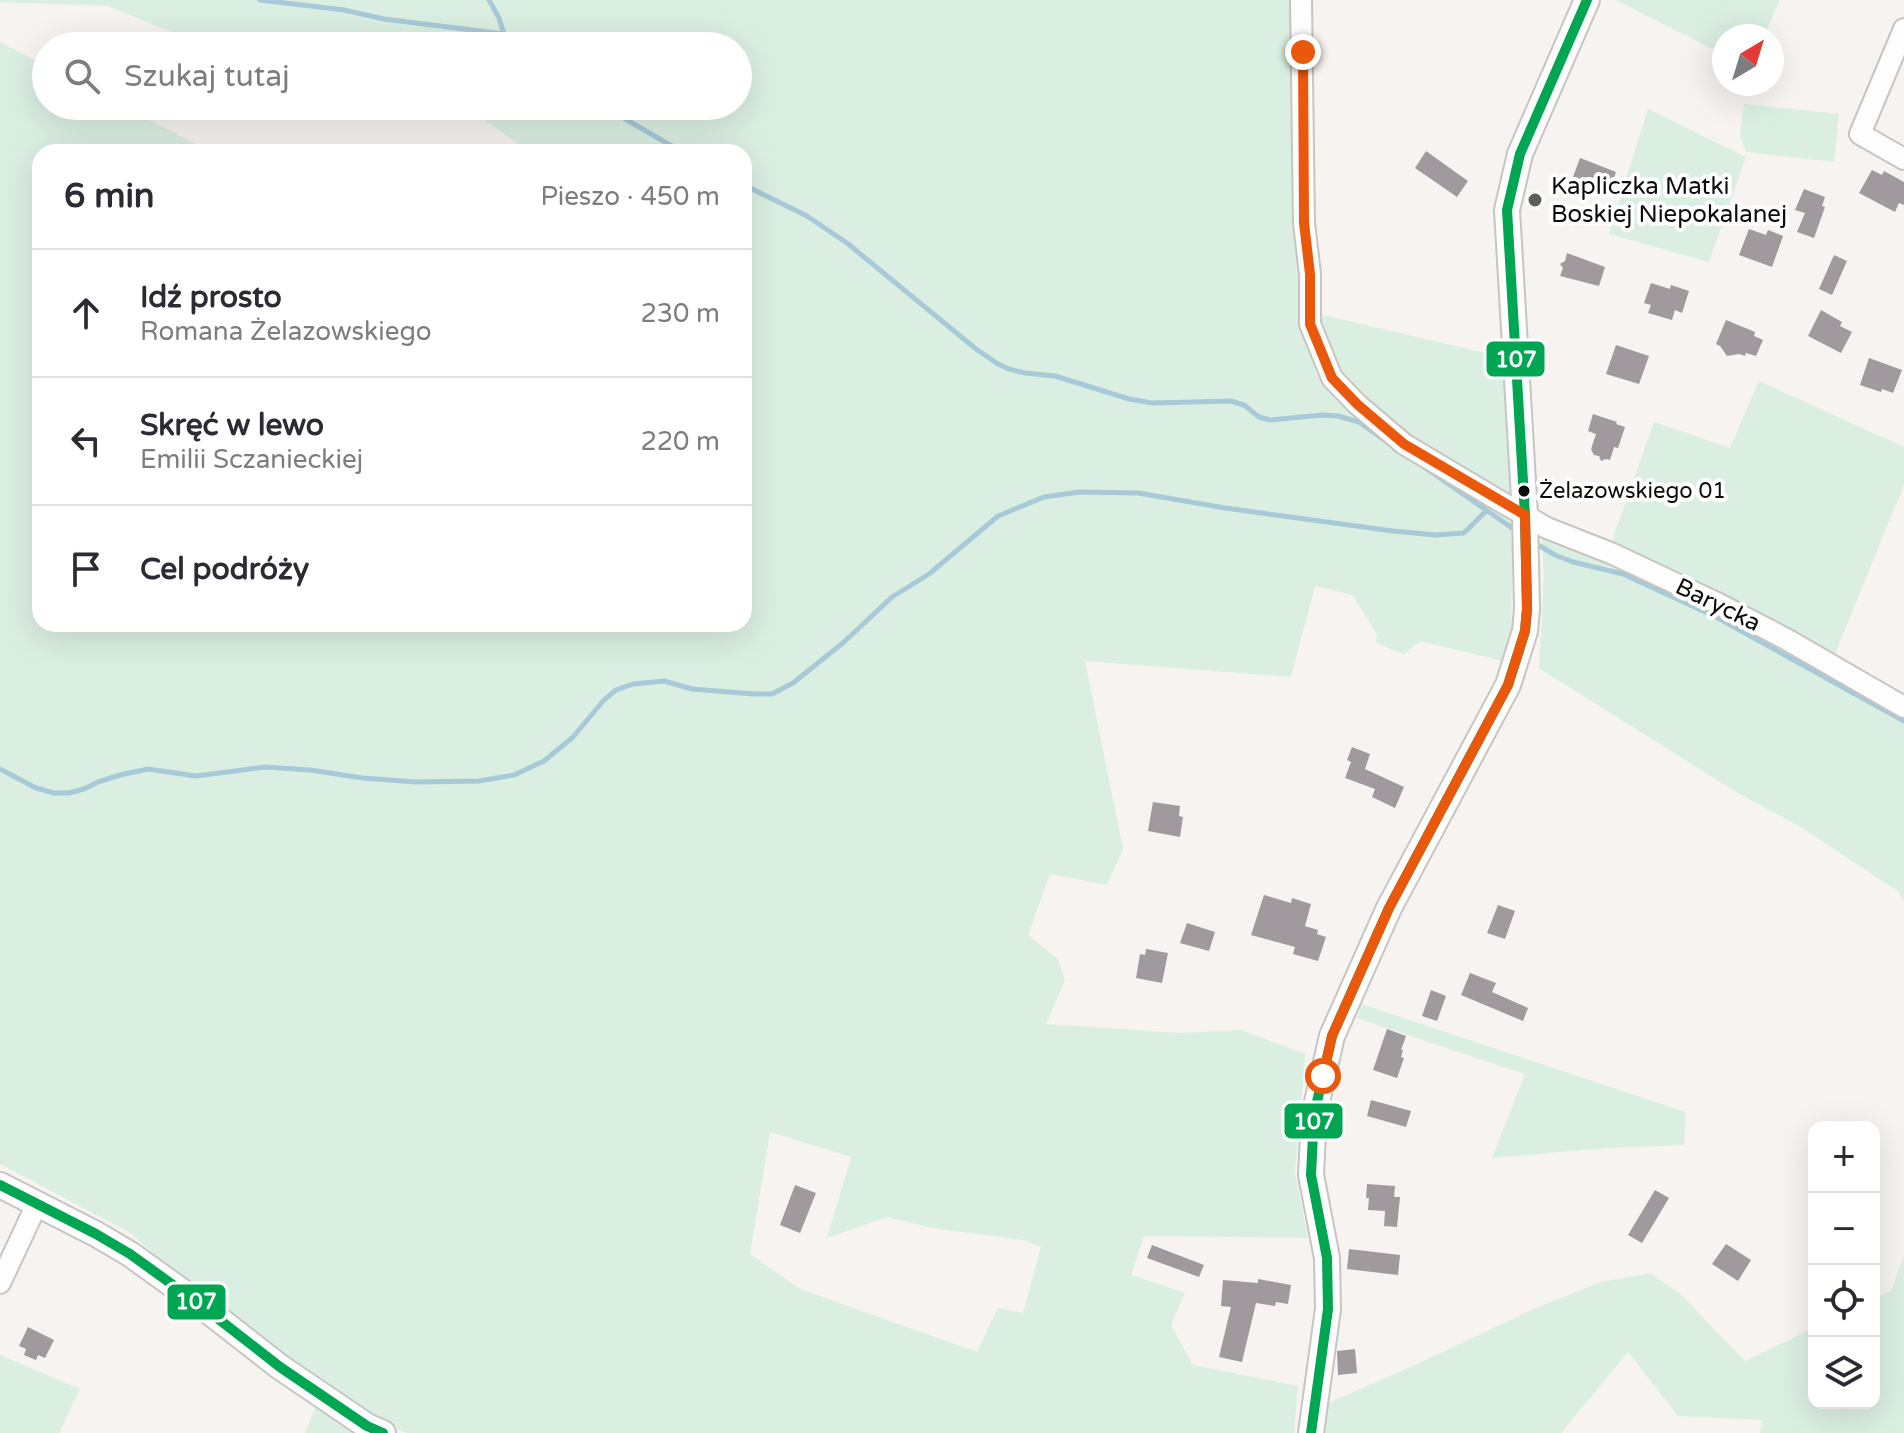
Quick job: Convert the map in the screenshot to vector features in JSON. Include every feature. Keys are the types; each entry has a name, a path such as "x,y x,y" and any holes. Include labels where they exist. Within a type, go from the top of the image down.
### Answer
{"street":[{"name":"Barycka","path":"1301,0 1304,223 1310,274 1310,324 1332,378 1404,444 1526,520 1613,554 1717,603 1904,707"},
{"path":"1311,1433 1328,1309 1327,1258 1311,1175 1313,1130 1332,1036 1389,908 1508,685 1525,631 1526,520 1507,210 1520,154 1587,0"},
{"path":"1904,29 1860,134 1904,159"},
{"path":"0,1185 130,1254 280,1367 367,1426 383,1433"},
{"path":"0,1283 37,1204"}],"green space":[{"path":"0,0 1289,0 1302,324 1317,376 1362,417 1513,519 1511,645 1503,661 1420,641 1404,654 1376,643 1377,635 1353,595 1315,586 1291,677 1085,661 1123,849 1107,885 1050,874 1028,935 1058,959 1065,980 1046,1024 1179,1033 1241,1030 1305,1054 1295,1173 1308,1238 1144,1236 1131,1275 1185,1293 1171,1325 1193,1365 1298,1386 1294,1433 407,1433 368,1419 231,1321 129,1232 0,1164 0,42 32,59 32,120 150,120 196,144 32,144 32,632 752,632 752,144 519,144 484,120 752,120 752,32 171,32 108,6","holes":["770,1132 851,1157 827,1238 887,1217 938,1229 1024,1240 1041,1247 1023,1313 998,1308 977,1352 800,1289 750,1254"]},
{"path":"1616,0 1780,0 1769,24 1712,24 1712,49"},
{"path":"1744,104 1839,114 1834,162 1746,152 1740,136"},
{"path":"1648,109 1746,157 1709,262 1609,234"},
{"path":"1319,314 1502,357 1511,502 1398,435 1353,394 1329,357"},
{"path":"1759,381 1904,447 1904,485 1835,654 1677,572 1611,543 1654,422 1730,448"},
{"path":"1541,534 1666,590 1790,651 1904,717 1904,902 1899,892 1801,827 1736,792 1539,668 1544,575"},
{"path":"1362,1004 1686,1112 1684,1145 1492,1158 1525,1074 1357,1018"},
{"path":"1904,1256 1904,1433 1760,1433 1762,1420 1678,1416 1628,1352 1561,1433 1323,1433 1326,1404 1536,1308 1601,1282 1650,1273 1679,1293 1745,1361 1808,1331 1808,1409 1880,1409 1880,1296 1891,1291"},
{"path":"0,1355 80,1389 59,1433 0,1433"},
{"path":"318,1402 368,1433 305,1433"}],"building":[{"path":"1426,151 1468,181 1457,197 1415,168"},
{"path":"1580,158 1616,172 1610,189 1573,177"},
{"path":"1872,170 1882,175 1884,171 1904,182 1904,205 1899,203 1895,212 1859,193"},
{"path":"1804,189 1825,197 1822,206 1825,207 1814,238 1797,232 1805,213 1795,210"},
{"path":"1749,229 1766,235 1768,230 1783,236 1772,267 1739,255"},
{"path":"1567,253 1605,267 1599,286 1560,276 1563,268 1560,264 1565,261"},
{"path":"1834,255 1847,261 1832,295 1819,289"},
{"path":"1651,283 1689,291 1682,313 1675,310 1672,320 1648,313 1651,305 1644,303"},
{"path":"1821,310 1852,332 1841,353 1808,336"},
{"path":"1726,320 1755,332 1754,336 1763,340 1756,356 1746,353 1745,356 1727,356 1716,344"},
{"path":"1616,345 1649,356 1639,384 1606,374"},
{"path":"1869,358 1902,370 1893,393 1860,385"},
{"path":"1593,414 1625,427 1610,460 1601,461 1591,449 1596,434 1588,431"},
{"path":"1352,747 1370,754 1365,769 1404,787 1395,808 1372,797 1375,789 1345,778"},
{"path":"1153,802 1180,806 1179,816 1183,817 1180,837 1148,831"},
{"path":"1264,895 1291,903 1292,898 1311,904 1305,926 1318,930 1317,934 1326,937 1318,961 1293,954 1295,947 1251,935"},
{"path":"1498,905 1515,911 1505,939 1487,933"},
{"path":"1187,923 1215,932 1209,951 1180,943"},
{"path":"1146,949 1168,953 1162,983 1136,978 1140,954 1145,955"},
{"path":"1470,973 1496,983 1492,992 1528,1008 1523,1021 1461,995"},
{"path":"1431,990 1446,996 1437,1021 1422,1016"},
{"path":"1387,1029 1406,1036 1401,1050 1401,1057 1404,1058 1397,1078 1373,1070"},
{"path":"1371,1100 1411,1111 1406,1127 1367,1116"},
{"path":"1367,1184 1395,1186 1394,1197 1400,1197 1397,1227 1384,1226 1385,1211 1368,1210"},
{"path":"795,1185 816,1193 800,1233 780,1225"},
{"path":"1655,1190 1669,1198 1642,1243 1628,1235"},
{"path":"1726,1244 1751,1260 1738,1281 1712,1264"},
{"path":"1152,1245 1204,1265 1199,1277 1147,1258"},
{"path":"1349,1249 1400,1255 1398,1275 1347,1269"},
{"path":"1258,1279 1291,1285 1288,1304 1276,1302 1275,1306 1256,1303 1242,1362 1219,1357 1231,1307 1221,1306 1223,1280 1258,1283"},
{"path":"28,1327 54,1340 45,1358 38,1355 36,1360 24,1355 26,1349 19,1346"},
{"path":"1355,1349 1357,1373 1338,1375 1337,1351"}],"waterway":[{"path":"260,0 488,32"},
{"path":"489,0 503,32"},
{"path":"627,120 668,144"},
{"path":"752,189 807,216 847,243 976,349 1009,369 1055,376 1152,403 1231,401 1270,420 1338,416 1359,422 1390,444"},
{"path":"1424,467 1518,532"},
{"path":"0,769 36,788 54,793 69,793 148,769 196,776 265,767 416,782 479,781 514,775 544,761 573,737 604,700 616,690 633,684 664,681 692,689 772,694 793,683 844,642 892,597 929,574 998,516 1044,497 1080,492 1138,493 1225,508 1436,535 1464,533 1486,511"},
{"path":"1533,542 1573,562 1623,574 1716,617 1904,721"}],"transit line":[{"name":"107","path":"1311,1433 1328,1309 1327,1258 1311,1175 1314,1115 1332,1036 1389,908 1508,685 1525,631 1525,515 1507,210 1520,154 1587,0"},
{"name":"107","path":"0,1185 130,1254 280,1367 367,1426 383,1433"}],"place":[{"name":"Kapliczka Matki Boskiej Niepokalanej","path":"1535,200"},
{"name":"Żelazowskiego 01","path":"1524,491"}],"route":[{"path":"1303,52 1304,223 1310,274 1310,324 1332,378 1404,444 1525,515 1527,561 1525,631 1508,685 1389,908 1332,1036 1323,1076"}]}
